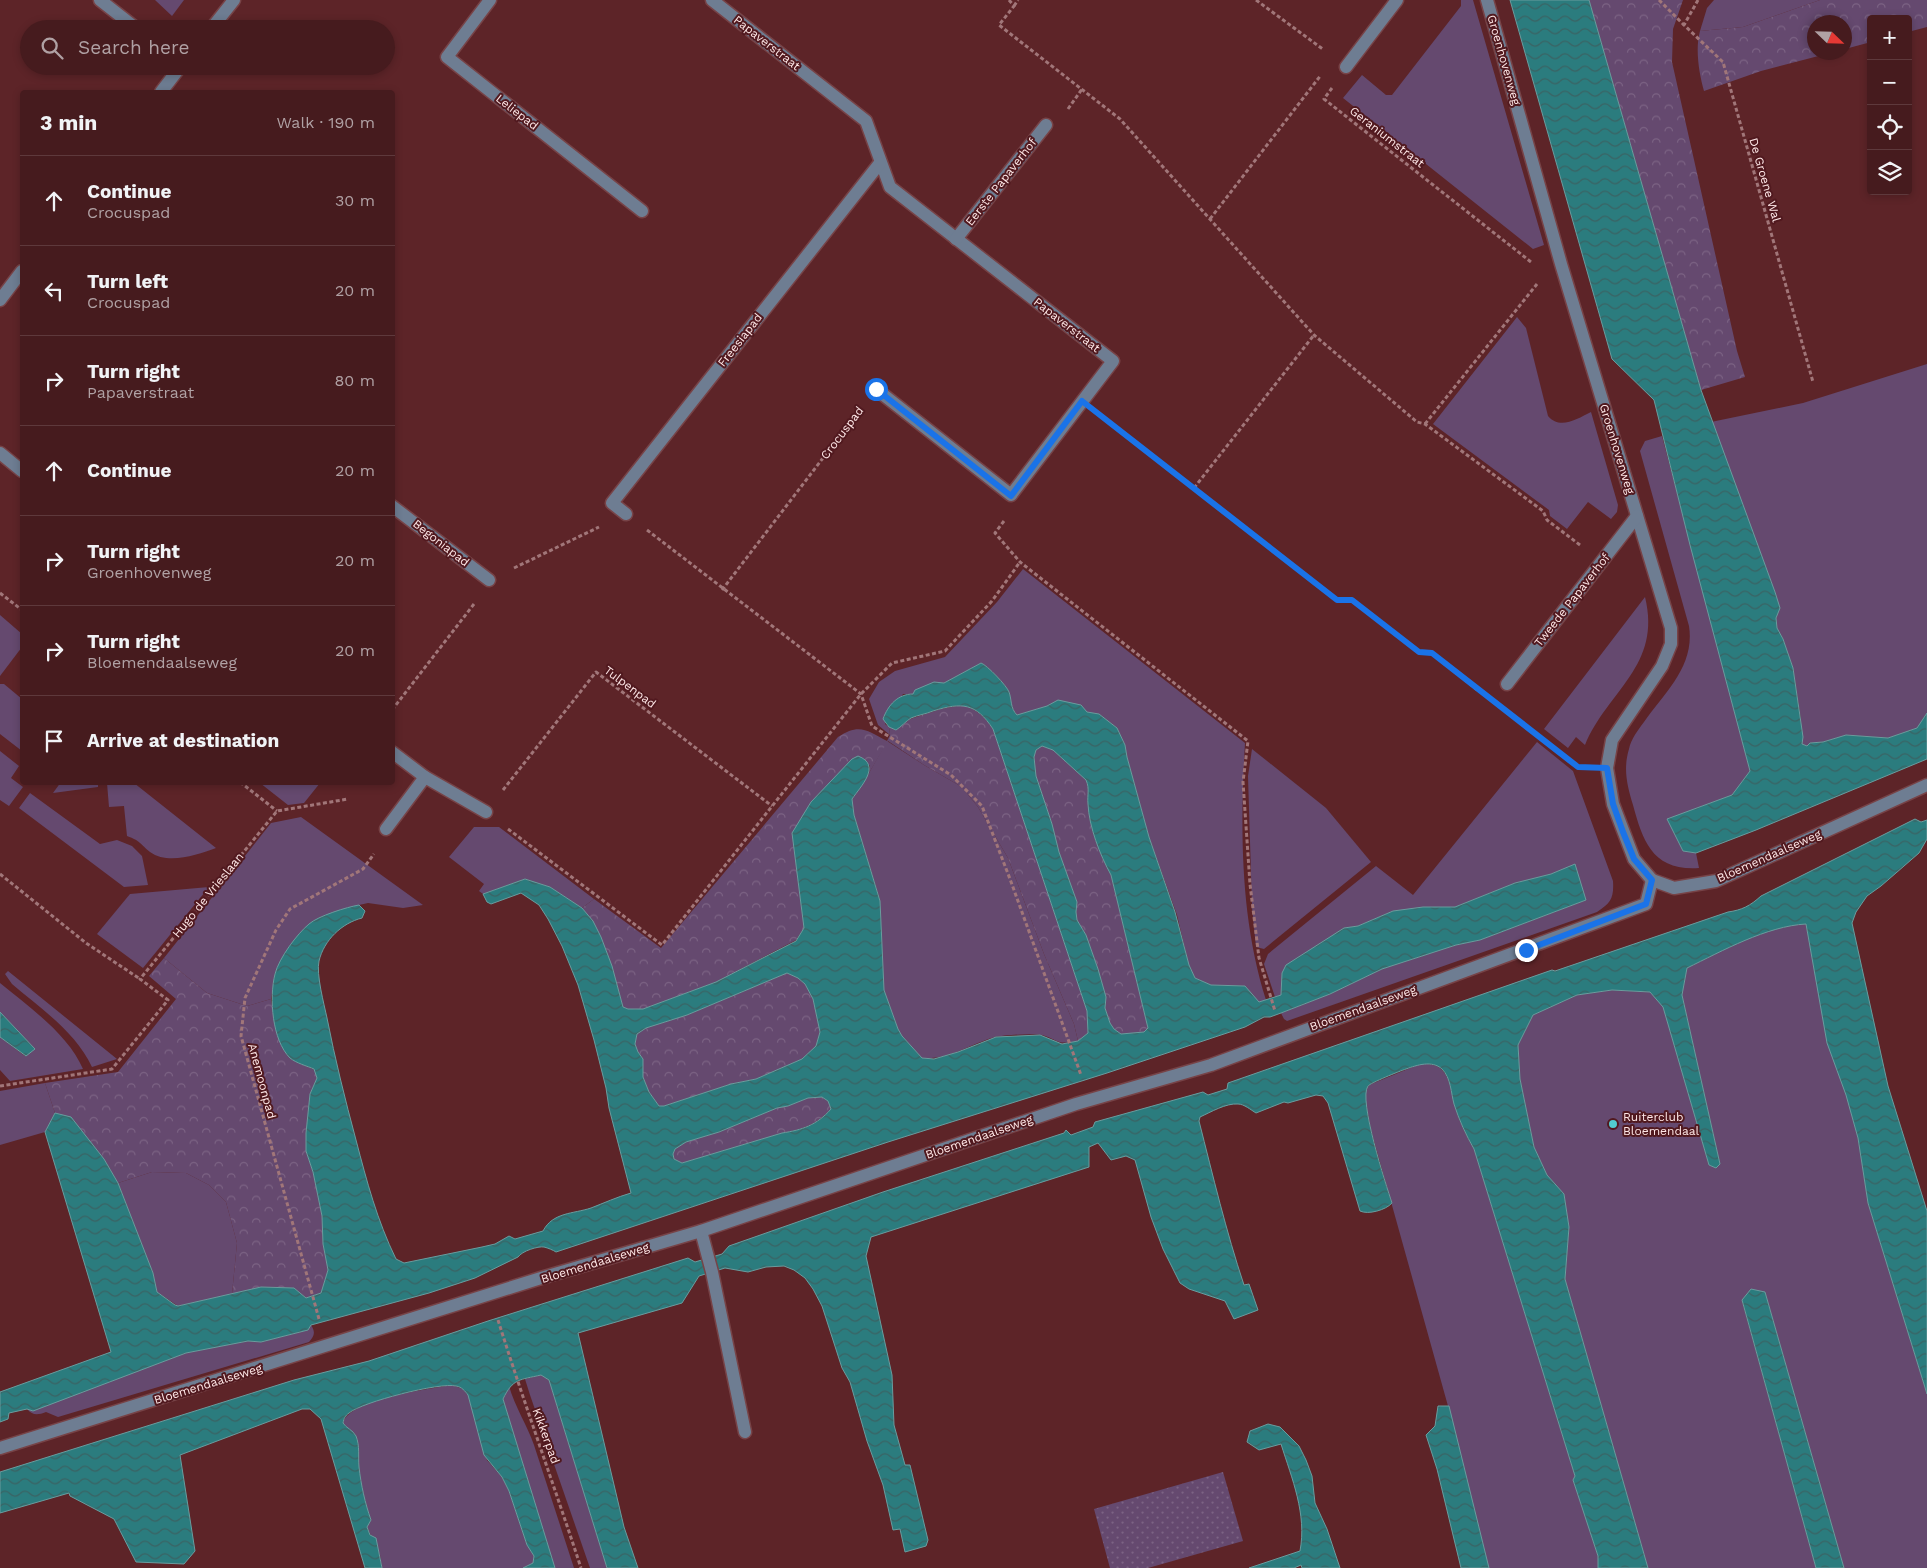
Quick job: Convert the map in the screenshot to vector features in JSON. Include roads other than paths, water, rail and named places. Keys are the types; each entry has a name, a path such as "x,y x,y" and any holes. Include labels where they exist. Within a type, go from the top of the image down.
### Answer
{"street":[{"path":"100,0 126,20"},
{"path":"218,20 234,0"},
{"name":"Leliepad","path":"490,0 448,56 642,211"},
{"name":"Papaverstraat","path":"712,0 866,121 890,187 1113,360 1011,496 876,389"},
{"path":"1346,67 1397,0"},
{"name":"Groenhovenweg","path":"1487,0 1561,264 1671,628 1671,644 1662,666 1612,740 1607,768 1613,804 1623,832 1634,859 1652,880"},
{"path":"163,90 175,75"},
{"name":"Eerste Papaverhof","path":"956,240 1046,125"},
{"name":"Freesiapad","path":"626,514 612,503 880,163"},
{"path":"0,300 20,274"},
{"path":"0,453 20,468"},
{"name":"Begoniapad","path":"395,508 491,579"},
{"name":"Tweede Papaverhof","path":"1507,684 1637,516"},
{"path":"395,754 425,777 486,812"},
{"path":"386,829 425,777"},
{"name":"Bloemendaalseweg","path":"0,1448 541,1278 701,1231 1082,1102 1211,1065 1646,904 1652,880 1674,888 1716,881 1927,785"},
{"path":"701,1231 712,1272 745,1432"}],"water":[{"path":"1510,0 1589,0 1701,390 1780,608 1776,618 1777,628 1793,668 1803,737 1802,744 1807,746 1810,743 1823,742 1846,735 1888,738 1917,728 1927,713 1927,759 1696,853 1683,851 1667,819 1732,795 1750,771 1654,400 1612,359"},
{"path":"981,663 992,671 1007,689 1013,710 1017,715 1047,706 1058,700 1081,705 1087,712 1099,714 1117,728 1125,745 1149,837 1175,912 1189,965 1195,978 1211,985 1245,986 1259,1002 1281,995 1282,973 1286,965 1344,928 1358,926 1393,911 1423,907 1455,907 1515,883 1551,874 1575,864 1586,900 1480,940 1456,945 1382,969 1330,994 1270,1017 1264,1017 1245,1027 1107,1073 888,1142 556,1252 544,1247 530,1249 475,1278 429,1293 311,1325 308,1330 261,1342 248,1341 186,1353 33,1411 27,1409 9,1413 8,1419 0,1422 0,1392 111,1352 45,1132 55,1113 71,1117 104,1159 118,1183 153,1273 157,1292 175,1305 178,1306 261,1287 294,1288 306,1298 321,1293 328,1270 323,1244 322,1216 313,1172 306,1151 310,1094 317,1078 314,1069 292,1060 279,1041 272,1006 272,995 277,968 289,947 309,924 333,912 359,905 365,911 362,918 341,928 330,939 321,953 318,967 322,997 337,1064 368,1186 396,1259 404,1263 495,1244 509,1236 515,1239 543,1231 552,1220 558,1217 591,1208 631,1193 594,1040 578,985 562,946 539,905 521,893 491,904 487,902 483,894 525,879 550,887 582,908 593,921 601,937 612,966 623,1007 643,1009 716,982 796,941 804,928 792,833 811,802 852,759 858,756 865,760 869,770 864,782 852,799 854,815 880,901 884,990 902,1036 922,1058 934,1059 996,1037 1040,1035 1062,1044 1078,1041 1088,1033 1087,1011 993,729 981,714 968,707 960,706 943,708 914,717 896,730 889,727 883,719 888,709 898,698 913,694 915,690 934,682 944,683","holes":["1042,746 1053,750 1086,780 1090,822 1099,850 1111,875 1148,1028 1144,1032 1121,1034 1110,1023 1105,1008 1106,997 1098,969 1086,935 1077,920 1077,902 1059,852 1036,776 1034,757 1036,750","787,973 805,984 813,999 820,1032 816,1046 802,1059 756,1079 731,1084 659,1106 649,1092 643,1077 643,1059 635,1044 637,1034 646,1028 687,1015","822,1097 828,1101 831,1109 826,1115 809,1126 682,1163 674,1159 675,1149 686,1142 719,1132 777,1108 808,1098"]},
{"path":"1915,819 1921,822 1927,820 1927,839 1919,853 1867,896 1856,912 1852,923 1888,1086 1927,1211 1927,1394 1868,1203 1858,1138 1846,1095 1827,1043 1806,924 1760,934 1687,968 1682,995 1720,1164 1716,1168 1709,1165 1663,1007 1650,992 1612,990 1577,995 1533,1015 1518,1045 1520,1079 1534,1147 1547,1175 1564,1194 1569,1227 1565,1279 1648,1568 1598,1568 1598,1556 1573,1480 1575,1476 1474,1149 1458,1116 1445,1073 1438,1066 1429,1064 1406,1069 1368,1086 1366,1094 1370,1124 1392,1203 1386,1208 1377,1211 1360,1211 1328,1103 1323,1096 1316,1095 1288,1103 1284,1102 1256,1113 1243,1105 1233,1104 1200,1117 1199,1121 1231,1244 1244,1285 1249,1284 1258,1310 1234,1319 1225,1301 1189,1289 1180,1283 1163,1249 1151,1217 1135,1160 1126,1156 1111,1160 1098,1143 1089,1147 1089,1167 871,1237 866,1256 892,1375 894,1425 905,1465 910,1465 928,1540 926,1546 905,1552 900,1529 893,1530 883,1485 867,1441 850,1382 842,1368 822,1306 805,1278 784,1266 766,1267 748,1272 725,1268 699,1276 682,1303 578,1333 624,1527 638,1568 607,1568 549,1380 541,1375 522,1379 514,1383 503,1399 555,1568 523,1568 533,1563 534,1556 527,1545 509,1491 502,1477 484,1455 468,1395 462,1388 456,1386 434,1387 384,1399 357,1409 344,1418 343,1423 355,1434 357,1440 361,1480 371,1520 367,1527 370,1535 376,1538 382,1568 365,1568 321,1419 310,1409 302,1409 180,1455 195,1551 184,1564 136,1562 114,1519 70,1496 69,1493 0,1513 0,1472 294,1380 369,1361 488,1321 688,1258 695,1262 722,1254 729,1246 883,1192 1064,1133 1066,1130 1071,1135 1093,1127 1095,1122 1203,1092 1208,1095 1227,1089 1228,1083 1552,970 1555,971 1728,912 1742,909 1761,896"},
{"path":"0,1012 35,1049 26,1056 0,1037"},
{"path":"1751,1289 1765,1292 1844,1568 1816,1568 1742,1300"},
{"path":"1438,1406 1449,1406 1489,1568 1461,1568 1437,1469 1426,1435 1435,1426"},
{"path":"1268,1424 1280,1427 1299,1446 1306,1460 1312,1476 1315,1503 1327,1529 1340,1568 1302,1568 1301,1565 1294,1568 1249,1568 1300,1551 1302,1537 1300,1510 1294,1483 1281,1444 1259,1450 1247,1442 1250,1431"}],"place":[{"name":"Ruiterclub Bloemendaal","path":"1613,1124"}]}
